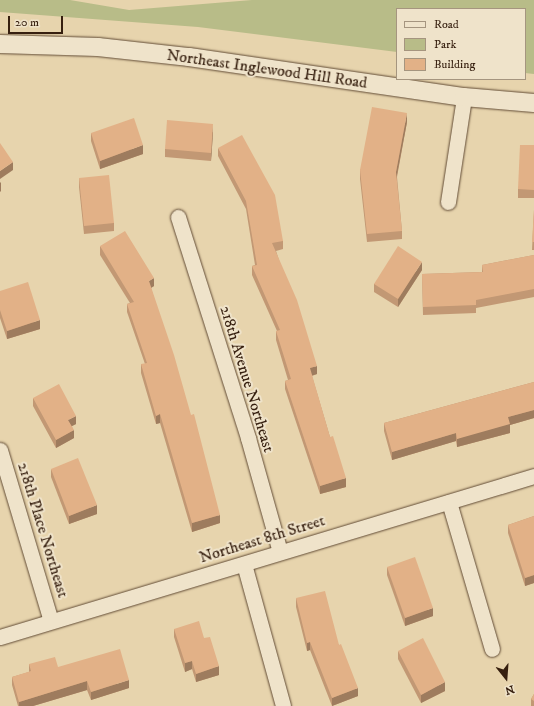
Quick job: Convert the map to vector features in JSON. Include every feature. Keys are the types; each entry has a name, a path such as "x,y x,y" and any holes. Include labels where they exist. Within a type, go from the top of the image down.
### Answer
{"street":[{"name":"Northeast Inglewood Hill Road","path":"0,44 98,47 189,57 464,97 534,103"},
{"path":"448,202 464,97"},
{"name":"218th Avenue Northeast","path":"178,217 248,438 280,552"},
{"name":"218th Place Northeast","path":"0,450 51,621"},
{"name":"Northeast 8th Street","path":"0,637 534,476"},
{"path":"449,502 492,650"},
{"path":"244,564 283,706"}],"green space":[{"path":"0,0 70,0 129,10 252,0 534,0 534,74 526,73 526,8 396,8 396,52 198,27 0,12"}],"building":[{"path":"372,107 407,113 396,172 402,231 367,234 360,170"},
{"path":"134,118 143,145 100,161 91,133"},
{"path":"167,120 213,124 211,153 165,149"},
{"path":"242,135 275,195 283,241 272,243 297,300 317,366 310,368 330,437 333,436 346,478 320,486 285,381 291,379 276,331 280,330 252,266 257,265 246,201 218,148"},
{"path":"0,143 13,162 0,171"},
{"path":"520,145 534,145 534,190 518,189"},
{"path":"109,175 114,223 84,226 79,178"},
{"path":"534,210 534,242 532,242"},
{"path":"125,231 154,278 149,281 174,355 191,415 194,414 220,515 192,523 160,414 156,416 141,364 147,363 127,304 134,302 100,246"},
{"path":"398,246 422,262 398,299 374,284"},
{"path":"534,255 534,289 476,300 476,305 423,307 422,274 483,272 482,265"},
{"path":"28,282 40,320 7,331 0,310 0,291"},
{"path":"534,382 534,410 508,417 510,424 457,439 456,433 392,452 384,423"},
{"path":"59,384 76,416 68,420 74,430 56,440 33,398"},
{"path":"78,458 97,505 69,516 51,469"},
{"path":"534,516 534,575 525,578 508,525"},
{"path":"415,557 433,608 405,618 387,567"},
{"path":"325,591 339,645 341,644 358,688 332,698 310,642 307,643 296,598"},
{"path":"199,621 204,638 210,637 219,666 196,674 192,661 185,663 174,629"},
{"path":"423,638 445,682 421,695 398,651"},
{"path":"120,649 129,680 91,692 87,681 19,702 12,677 31,671 29,664 55,657 58,667"},
{"path":"534,694 534,701 531,699"}]}
